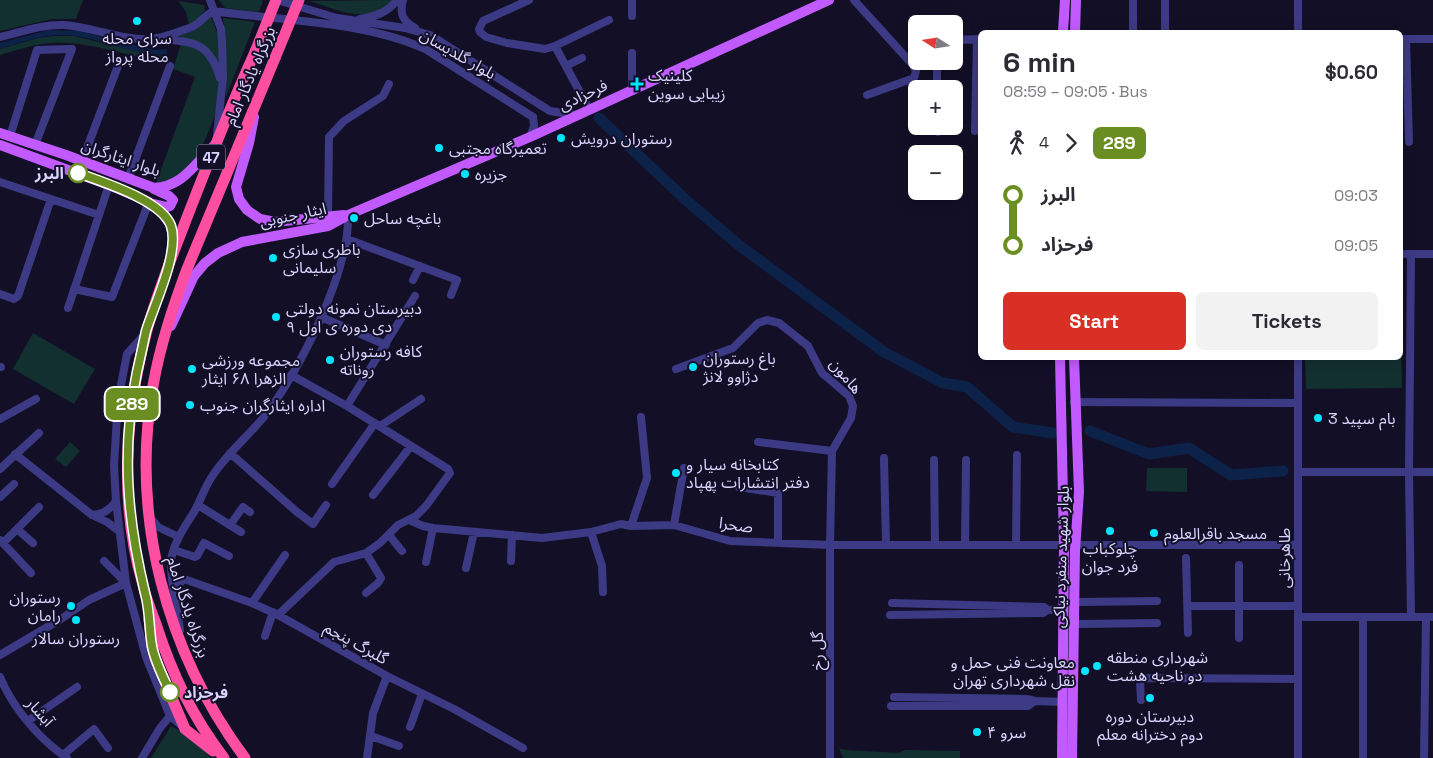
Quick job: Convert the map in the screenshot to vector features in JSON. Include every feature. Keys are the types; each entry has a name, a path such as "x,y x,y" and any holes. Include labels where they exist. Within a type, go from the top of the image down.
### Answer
{"highway":[{"name":"بزرگراه یادگار امام","path":"223,758 206,735 182,692 164,649 146,594 132,531 128,493 128,449 134,390 146,332 217,142 276,0"},
{"name":"بزرگراه یادگار امام","path":"245,758 230,738 194,676 169,611 158,572 148,515 146,468 149,408 163,340 187,269 299,0"},
{"path":"146,594 152,646 185,729 223,758"}],"main road":[{"name":"فرحزادی","path":"348,215 530,137 829,0"},
{"path":"1063,30 1064,0"},
{"path":"1075,30 1076,0"},
{"name":"ایثار جنوبی","path":"257,98 249,143 236,188 236,193 242,204 252,215 268,222 348,215"},
{"name":"بلوار ایثارگران","path":"5,134 154,188 167,187 184,178 217,142"},
{"name":"بلوار ایثارگران","path":"0,145 110,185 149,202 163,214 171,225 170,264"},
{"path":"149,202 167,207 172,203 173,200 169,196 154,188"},
{"name":"ایثار جنوبی","path":"163,340 178,314 194,276 205,263 218,253 242,242 328,226 348,215"},
{"name":"بلوار شهید منفرد نیاکی","path":"1060,360 1064,545 1062,758"},
{"name":"بلوار شهید منفرد نیاکی","path":"1073,758 1075,548 1079,492 1074,402 1074,360"},
{"path":"1062,432 1067,424 1071,424 1076,430"},
{"path":"1073,758 1078,744 1080,624 1079,562 1075,548"}],"street":[{"path":"210,0 222,36 221,102 217,125 217,142"},
{"name":"بلوار گلدیسان","path":"276,0 322,14 426,33 550,111 576,115"},
{"path":"355,20 382,14 397,0"},
{"path":"403,0 401,12 403,19 426,33"},
{"path":"529,0 483,21 480,32 486,37 537,49 545,49 609,20"},
{"path":"632,0 632,16"},
{"path":"854,0 912,64 916,71 914,78 867,95"},
{"path":"1133,0 1133,30"},
{"path":"1164,30 1165,0"},
{"path":"1298,0 1298,30"},
{"path":"154,39 192,27 214,11"},
{"name":"بلوار گلدیسان","path":"214,11 338,26 410,42 435,54 533,116"},
{"path":"0,37 57,25 89,28 134,38 190,42 200,47 212,58 221,84"},
{"path":"963,40 978,39 975,131"},
{"path":"1410,142 1403,39 1433,39"},
{"path":"555,46 589,109"},
{"path":"5,134 37,50 72,49 35,145"},
{"path":"632,53 632,89"},
{"path":"566,66 582,58"},
{"path":"82,161 118,66"},
{"path":"128,179 170,66"},
{"path":"328,216 329,137 344,121 383,96 389,84"},
{"path":"530,137 534,126 533,116 540,114 540,105"},
{"path":"0,182 100,215"},
{"path":"68,308 110,185"},
{"path":"0,294 14,299 18,296 51,198"},
{"path":"74,289 112,297 149,202"},
{"path":"181,643 170,564 179,537 198,505 213,474 275,402 291,375 321,317 336,276 347,239 348,215"},
{"path":"347,239 457,280 451,295"},
{"path":"1403,254 1433,254"},
{"path":"1411,254 1409,472 1411,617"},
{"path":"414,280 420,266"},
{"path":"347,406 415,296"},
{"path":"321,317 386,345"},
{"name":"هامون","path":"676,369 734,348 758,324 767,320 779,323 808,346 822,373 849,396 853,406 851,418 832,451 830,545"},
{"path":"146,332 127,354 118,400 114,466 116,501 126,583 148,664 170,716 185,729"},
{"name":"طاهرخانی","path":"1298,360 1298,758"},
{"path":"265,636 275,614 334,562 366,553 389,535 398,525 416,516 426,506 450,472 347,406 291,375"},
{"path":"0,418 36,399"},
{"path":"332,484 378,425 421,399"},
{"path":"1074,402 1298,403"},
{"path":"631,526 647,478 641,417"},
{"path":"0,469 39,433"},
{"path":"758,442 832,451"},
{"path":"373,495 411,446"},
{"path":"15,454 92,515 107,522 119,531"},
{"path":"230,454 296,512 313,524 326,505"},
{"path":"1016,545 1017,455"},
{"path":"884,458 886,545"},
{"path":"934,460 935,545"},
{"path":"965,545 966,460"},
{"path":"674,525 684,468"},
{"path":"1298,472 1433,472"},
{"path":"0,497 14,484"},
{"path":"739,487 778,493 778,542"},
{"path":"92,515 98,515 107,510 116,501"},
{"path":"198,505 241,532"},
{"path":"230,525 243,506 250,512"},
{"path":"31,573 1,542 18,529 39,507"},
{"path":"148,515 158,527 179,537"},
{"name":"صحرا","path":"409,520 433,528 542,538 591,532 621,524 631,526 674,525 730,541 830,545 1064,545"},
{"path":"426,562 433,528"},
{"path":"18,529 32,543"},
{"path":"466,568 474,532"},
{"path":"591,532 602,566 603,592"},
{"path":"389,535 402,551"},
{"path":"511,561 512,535"},
{"path":"174,550 195,557 204,543 229,556"},
{"name":"گل رخ","path":"830,545 830,758"},
{"path":"1075,548 1298,545"},
{"path":"366,553 380,578 378,583 366,593"},
{"path":"252,602 283,556 286,555"},
{"path":"1186,558 1188,633"},
{"path":"104,561 126,583"},
{"path":"1239,565 1239,638"},
{"name":"گلبرگ پنجم","path":"174,589 184,579 252,602 387,676 454,709 522,748"},
{"path":"0,655 89,600 126,583"},
{"path":"1080,602 1157,601"},
{"path":"892,603 1044,607 1047,610"},
{"path":"1188,606 1298,606"},
{"path":"890,615 1043,613 1047,610 1063,609"},
{"path":"1298,617 1430,617 1424,758"},
{"path":"1362,758 1363,617"},
{"path":"1080,624 1157,623"},
{"path":"369,758 373,713 387,676"},
{"name":"آبشار","path":"0,677 12,701 28,721 42,737 65,757"},
{"path":"1141,700 1140,681 1143,678 1298,679"},
{"path":"28,721 78,687"},
{"path":"410,727 422,694"},
{"path":"894,697 1027,699 1063,702"},
{"path":"892,706 1028,706 1035,701"},
{"path":"142,758 160,728 170,716"},
{"path":"65,757 94,729 108,748"},
{"path":"370,736 399,746"}],"green space":[{"path":"0,0 83,0 76,19 52,19 0,31"},
{"path":"219,0 263,1 259,12 225,8"},
{"path":"392,0 374,13 363,14 352,14 309,1"},
{"path":"178,1 204,5 205,10 197,20 189,25 186,12"},
{"path":"210,14 219,37 220,75 218,67 188,39 178,37 167,38 197,29"},
{"path":"223,18 255,22 226,97 225,32"},
{"path":"74,36 152,55 167,56 166,61 155,61 91,46 65,43 39,45 0,55 0,49 38,38"},
{"path":"181,44 194,47 211,60 219,89 217,111 197,159 173,181 156,183 195,77 173,69"},
{"path":"33,333 95,369 74,404 13,369"},
{"path":"1305,360 1401,360 1402,388 1306,389"},
{"path":"70,442 80,451 66,467 55,459"},
{"path":"1147,468 1187,468 1187,492 1146,491"},
{"path":"171,726 191,737 211,758 151,758"},
{"path":"839,748 899,753 905,750 960,751 960,758 843,758"}],"water":[{"path":"48,30 79,31 156,50 167,49 167,55 144,53 87,38 67,35 38,38 0,49 0,43"}],"waterway":[{"path":"599,118 687,201 740,246 884,352 943,383 967,387 1013,427 1053,433"},
{"path":"1090,431 1149,454 1189,448 1231,475 1283,471"}],"bus line":[{"name":"289","path":"78,173 149,202 166,217 171,225 170,264 146,332 137,372 128,449 128,493 132,531 142,583 146,594 152,646 170,692"}],"place":[{"name":"سرای محله محله پرواز","path":"137,21"},
{"name":"کلینیک زیبایی سوین","path":"637,84"},
{"name":"رستوران درویش","path":"561,138"},
{"name":"تعمیرگاه مجتبی","path":"439,148"},
{"name":"البرز","path":"78,173"},
{"name":"جزیره","path":"465,174"},
{"name":"باغچه ساحل","path":"354,218"},
{"name":"باطری سازی سلیمانی","path":"273,258"},
{"name":"دبیرستان نمونه دولتی ۹ دی دوره ی اول","path":"276,317"},
{"name":"کافه رستوران روناته","path":"330,360"},
{"name":"باغ رستوران دژاوو لانژ","path":"693,367"},
{"name":"مجموعه ورزشی الزهرا ۶۸ ایثار","path":"192,369"},
{"name":"اداره ایثارگران جنوب","path":"190,405"},
{"name":"بام سپید 3","path":"1318,418"},
{"name":"کتابخانه سیار و دفتر انتشارات پهپاد","path":"676,473"},
{"name":"چلوکباب فرد جوان","path":"1110,531"},
{"name":"مسجد باقرالعلوم","path":"1154,533"},
{"name":"رستوران رامان","path":"71,606"},
{"name":"رستوران سالار","path":"76,620"},
{"name":"شهرداری منطقه دو ناحیه هشت","path":"1097,666"},
{"name":"معاونت فنی حمل و نقل شهرداری تهران","path":"1085,671"},
{"name":"فرحزاد","path":"170,692"},
{"name":"دبیرستان دوره دوم دخترانه معلم","path":"1150,698"},
{"name":"سرو ۴","path":"977,732"}]}
